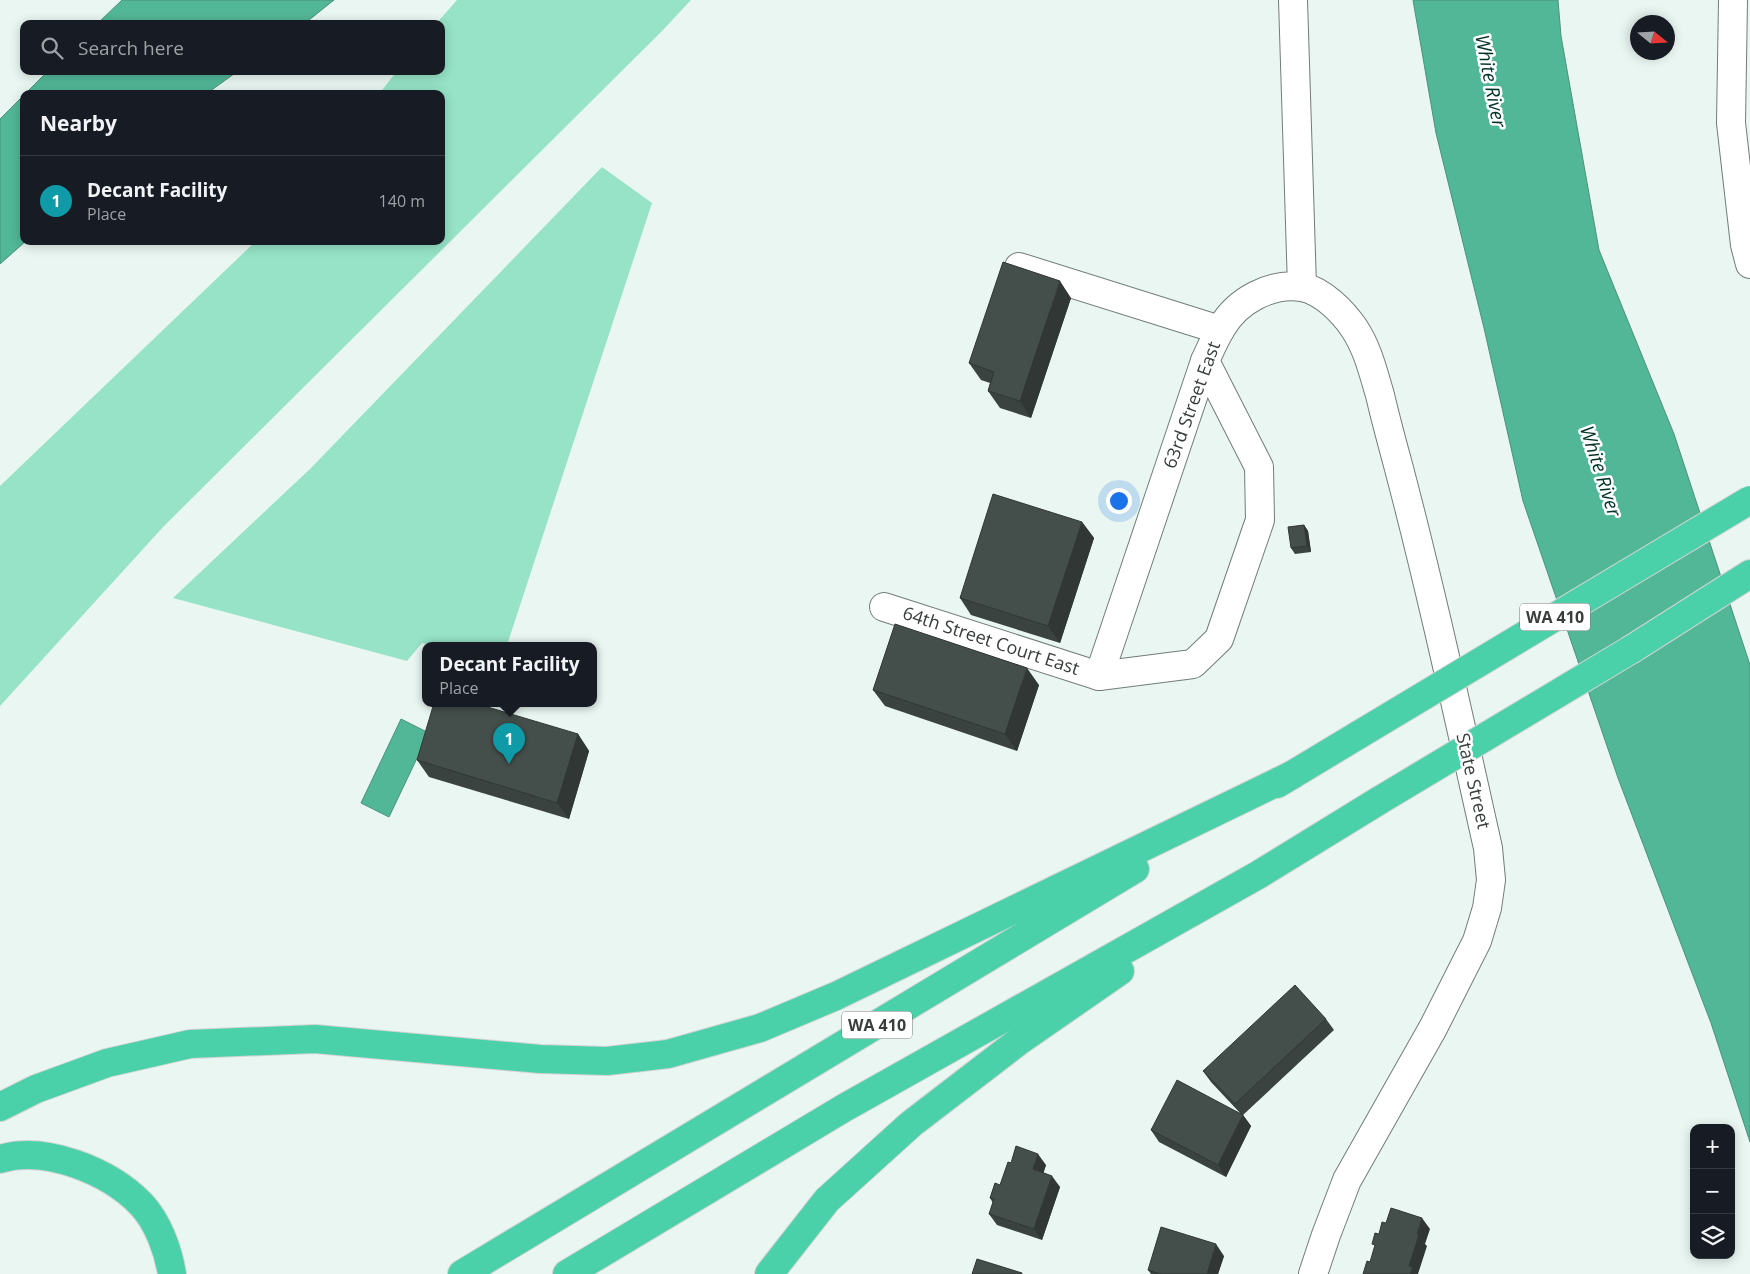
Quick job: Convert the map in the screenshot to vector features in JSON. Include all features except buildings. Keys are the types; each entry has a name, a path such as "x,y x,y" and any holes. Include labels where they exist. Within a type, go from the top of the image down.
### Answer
{"highway":[{"name":"WA 410","path":"462,1274 1750,500"},
{"path":"567,1274 844,1108 1258,875 1632,649 1750,574"},
{"path":"1632,649 1750,597"},
{"path":"0,1108 36,1089 107,1062 190,1044 315,1039 540,1059 607,1061 668,1054 760,1028 836,996 1292,775"},
{"path":"770,1274 827,1200 911,1124 1019,1041 1258,875"},
{"path":"0,1159 33,1154 60,1159 99,1174 126,1191 142,1205 158,1230 169,1256 172,1274"}],"street":[{"path":"1292,0 1302,287"},
{"path":"1733,0 1731,123 1745,245 1750,264"},
{"path":"1019,267 1220,330"},
{"name":"63rd Street East","path":"1099,676 1205,361 1220,330 1236,310 1260,294 1271,289 1287,286 1302,287"},
{"name":"State Street","path":"1302,287 1324,297 1342,312 1355,329 1370,360 1420,550 1488,848 1491,880 1487,908 1477,941 1433,1028 1347,1180 1313,1274"},
{"path":"1099,676 1193,664 1219,639 1260,520 1259,467 1205,361"},
{"name":"64th Street Court East","path":"884,607 1099,676"}],"shaded area":[{"path":"457,0 691,0 164,526 0,706 0,486 252,245 445,245 445,90 382,90 394,75 445,75 445,20 440,20"},
{"path":"602,167 652,203 508,642 422,642 407,661 173,598 311,468"}],"water":[{"path":"122,0 334,0 309,20 101,20"},
{"name":"White River","path":"1413,0 1558,0 1561,36 1599,250 1674,434 1750,665 1750,1142 1711,1023 1618,778 1523,501 1484,328 1436,133"},
{"path":"44,75 232,75 212,90 29,90"},
{"path":"20,99 21,245 0,264 0,119"},
{"path":"401,719 429,733 389,817 361,803"}],"place":[{"name":"Decant Facility","path":"509,764"}]}
